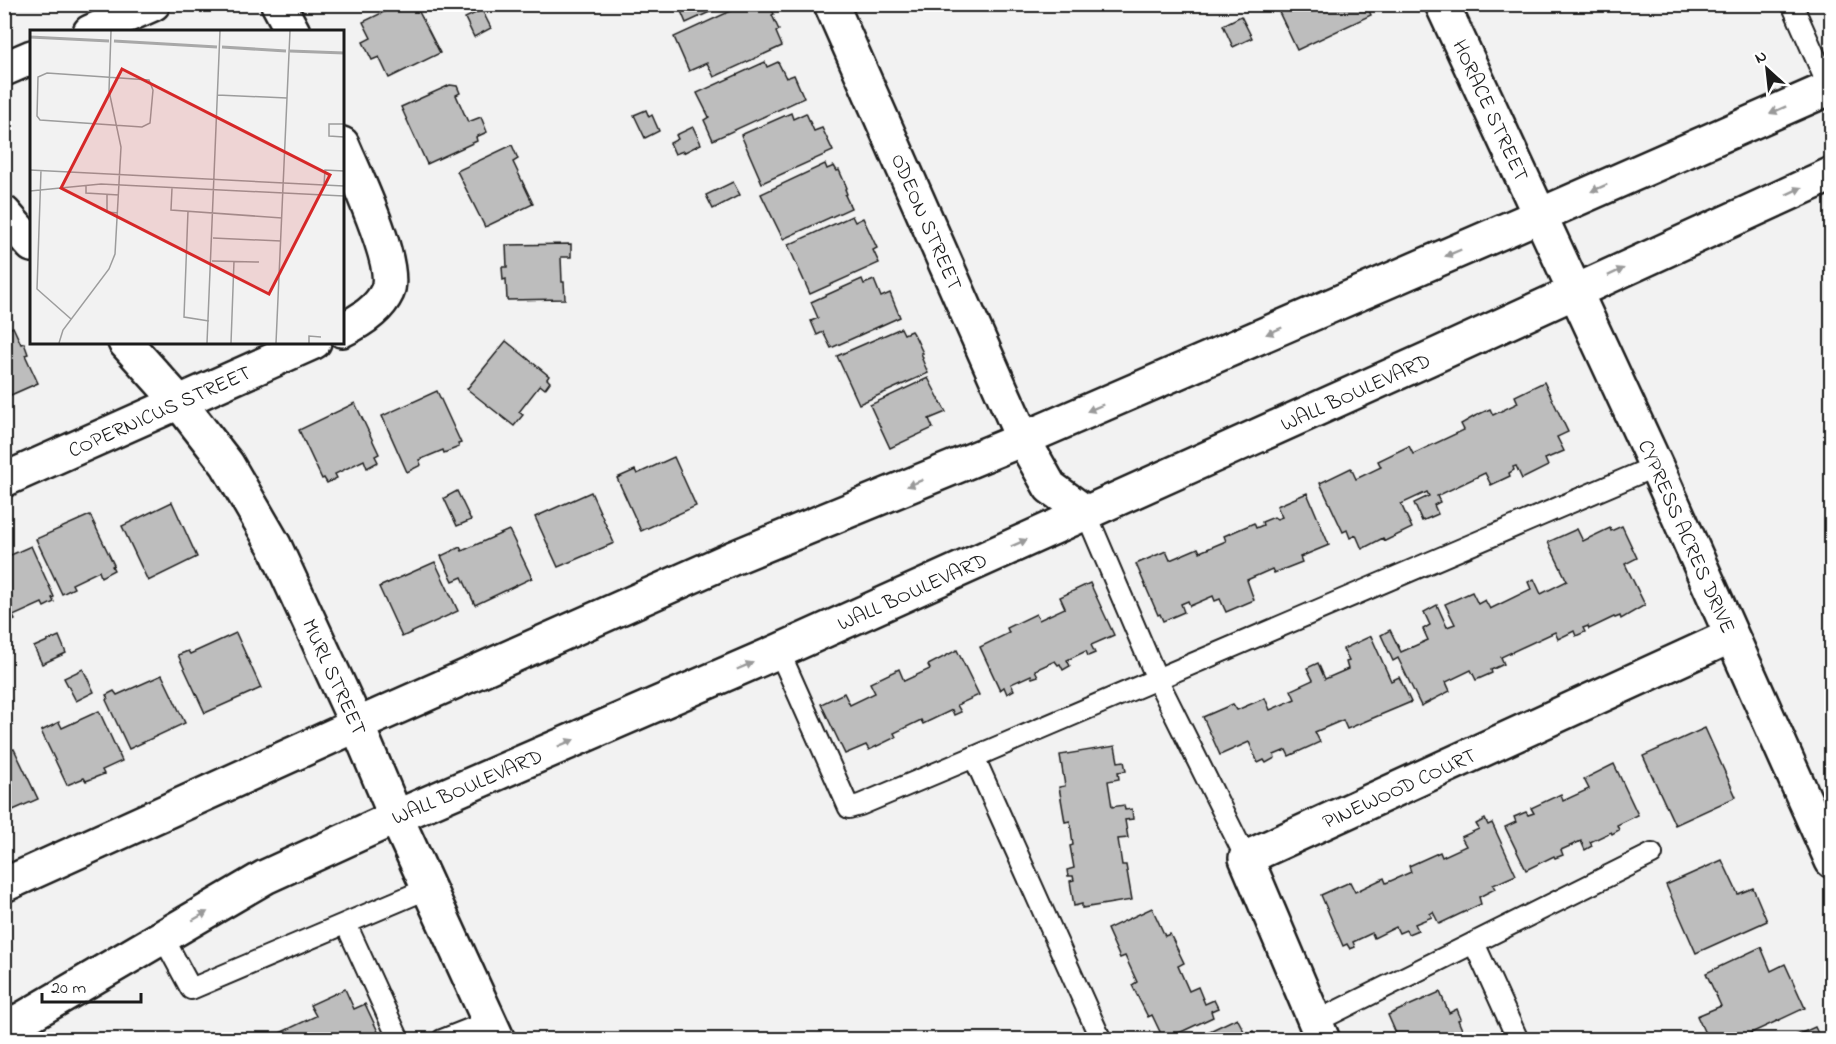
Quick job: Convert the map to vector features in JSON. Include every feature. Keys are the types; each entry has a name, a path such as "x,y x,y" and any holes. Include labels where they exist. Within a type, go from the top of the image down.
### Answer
{"street":[{"path":"94,30 153,4"},
{"path":"278,4 292,30"},
{"name":"ODEON STREET","path":"831,4 1023,439 1050,487 1086,513"},
{"name":"HORACE STREET","path":"1442,4 1539,215"},
{"path":"4,69 30,58"},
{"path":"4,885 733,558 1023,439 1830,87"},
{"path":"344,149 379,230 389,274 386,293 371,312 344,329"},
{"name":"WALL BOULEVARD","path":"4,1030 265,877 396,817 779,651 1832,174"},
{"path":"4,213 30,243"},
{"name":"CYPRESS ACRES DRIVE","path":"1539,215 1656,466 1832,861"},
{"name":"MURL STREET","path":"127,344 179,402 227,464 274,545 494,1030"},
{"name":"COPERNICUS STREET","path":"4,480 310,344"},
{"name":"PINEWOOD COURT","path":"1246,858 1731,636"},
{"path":"1246,858 1319,1031"}],"lane":[{"path":"1792,4 1830,87"},
{"path":"779,651 849,808 974,757 1656,466"},
{"path":"1086,513 1157,679 1246,858"},
{"path":"974,757 1101,1040"},
{"path":"1319,1031 1474,943 1652,854"},
{"path":"163,937 191,989 429,888"},
{"path":"346,924 399,1040"},
{"path":"1474,943 1518,1040"},
{"path":"442,1040 494,1030"}],"building":[{"path":"400,4 415,4 440,53 389,78 379,57 372,60 363,42 371,38 363,22"},
{"path":"678,4 727,4 686,23"},
{"path":"746,4 756,4 758,7 769,4 779,30 776,32 782,46 714,77 707,63 689,71 674,37"},
{"path":"1290,4 1366,4 1371,15 1297,50 1278,10"},
{"path":"482,10 491,28 474,37 465,18"},
{"path":"1241,16 1252,38 1233,47 1223,25"},
{"path":"765,62 767,67 778,62 786,78 794,75 804,98 713,140 704,120 709,117 697,93"},
{"path":"450,85 457,86 460,93 456,95 468,122 481,117 487,132 476,137 477,141 427,164 401,107"},
{"path":"646,110 649,117 652,115 659,131 645,138 634,115"},
{"path":"791,113 793,119 806,113 814,131 822,128 833,151 762,183 741,135"},
{"path":"693,127 701,144 683,153 683,151 675,154 670,143 678,139 676,135"},
{"path":"512,145 518,159 513,162 533,204 485,227 457,171"},
{"path":"825,164 827,169 834,166 837,171 839,170 847,188 845,195 851,208 783,239 761,194"},
{"path":"733,182 740,195 713,209 706,195"},
{"path":"852,216 855,222 863,218 877,248 873,250 879,263 810,294 788,245"},
{"path":"571,244 571,257 561,257 565,299 507,300 506,279 503,280 502,267 507,267 506,245"},
{"path":"862,279 864,284 874,280 881,297 890,293 900,317 831,348 823,332 817,335 811,321 818,318 811,302"},
{"path":"13,327 21,344 24,343 28,354 25,355 38,383 4,398 4,331"},
{"path":"901,328 904,334 911,331 914,334 923,353 921,353 922,359 928,373 859,404 837,356"},
{"path":"506,341 549,376 547,379 550,382 545,389 540,385 519,412 523,415 514,426 467,389"},
{"path":"928,378 946,412 929,419 933,428 890,448 870,405"},
{"path":"1544,382 1568,432 1557,437 1564,451 1545,459 1548,466 1522,479 1516,466 1513,467 1514,470 1509,473 1510,476 1491,485 1485,473 1437,496 1440,502 1434,505 1438,514 1422,521 1414,503 1429,496 1427,492 1401,504 1412,528 1385,541 1383,538 1362,549 1356,535 1350,538 1347,530 1343,532 1320,483 1351,468 1356,479 1381,467 1378,461 1409,446 1413,454 1464,430 1461,424 1475,416 1490,409 1493,415 1518,403 1515,396"},
{"path":"437,391 461,443 458,444 459,447 444,453 443,450 419,460 421,465 407,472 382,416"},
{"path":"355,403 379,454 375,456 378,462 367,468 364,460 335,474 337,478 327,483 324,478 322,479 299,430"},
{"path":"674,457 696,506 641,531 617,478 635,470 637,474"},
{"path":"457,491 471,520 457,526 444,498"},
{"path":"591,492 614,543 558,567 535,517"},
{"path":"1307,493 1329,545 1300,557 1302,562 1274,573 1272,569 1247,580 1254,600 1226,612 1220,599 1215,601 1213,596 1190,606 1188,601 1181,604 1184,612 1163,621 1160,614 1158,615 1136,564 1166,551 1170,560 1198,548 1200,552 1226,541 1224,536 1254,523 1256,528 1263,525 1262,522 1274,517 1277,519 1282,517 1277,506"},
{"path":"172,502 197,557 148,581 122,526"},
{"path":"90,515 114,565 112,566 114,570 101,577 99,571 72,584 74,588 62,594 36,539"},
{"path":"1622,526 1637,558 1625,564 1645,605 1621,619 1620,616 1614,617 1589,629 1588,626 1583,628 1585,632 1576,636 1574,631 1558,639 1555,632 1501,657 1504,664 1491,670 1492,673 1476,680 1471,670 1446,682 1450,691 1421,706 1398,658 1393,661 1381,635 1390,630 1401,652 1428,640 1423,629 1430,625 1424,612 1437,605 1447,627 1455,624 1445,604 1472,592 1478,604 1485,600 1490,609 1531,589 1528,582 1534,579 1541,594 1567,581 1548,542 1577,529 1583,541 1610,528 1611,531"},
{"path":"509,530 532,578 475,605 462,577 453,581 441,556 460,547 462,551"},
{"path":"31,546 54,597 52,598 54,602 44,607 42,603 13,616 15,620 4,625 4,558"},
{"path":"435,562 458,611 402,637 379,587"},
{"path":"1090,583 1114,635 1091,645 1095,653 1088,656 1086,651 1067,660 1070,666 1063,670 1055,661 1035,670 1038,676 1032,678 1031,675 1011,684 1014,690 1007,694 1004,687 1000,690 980,647 1009,633 1007,628 1036,614 1039,620 1065,608 1060,597"},
{"path":"236,633 261,688 205,713 178,655 188,651 190,654"},
{"path":"59,636 66,653 42,664 34,647"},
{"path":"1371,636 1391,681 1399,677 1411,702 1347,729 1343,720 1315,732 1320,742 1289,756 1286,750 1274,755 1275,758 1266,763 1264,760 1258,763 1249,742 1220,755 1203,717 1233,704 1237,710 1265,698 1270,710 1295,699 1291,690 1313,680 1307,668 1318,663 1325,679 1348,669 1346,662 1349,661 1343,649"},
{"path":"957,650 979,695 957,705 961,712 954,715 952,710 923,724 921,720 894,733 896,737 869,750 866,745 845,754 821,704 844,693 850,705 875,693 870,683 899,669 904,681 930,669 928,665"},
{"path":"83,669 94,692 76,701 64,678"},
{"path":"162,675 185,723 129,749 106,700 108,698 106,695 114,691 117,695"},
{"path":"99,711 122,761 102,770 104,774 86,781 84,778 67,785 41,731 59,722 62,728"},
{"path":"1705,728 1736,797 1675,825 1643,756"},
{"path":"1115,746 1118,762 1124,761 1126,771 1118,772 1119,779 1108,781 1112,807 1124,805 1125,810 1132,809 1133,819 1125,820 1128,838 1118,839 1122,865 1126,865 1132,900 1082,908 1082,904 1074,906 1070,881 1074,880 1073,876 1068,876 1067,870 1074,868 1070,846 1073,845 1070,821 1065,822 1059,787 1065,786 1060,755"},
{"path":"14,749 38,799 4,814 4,753"},
{"path":"1614,764 1638,815 1617,825 1619,830 1612,834 1611,832 1590,842 1592,846 1585,850 1581,841 1561,850 1563,855 1555,858 1554,856 1526,870 1505,827 1516,822 1514,817 1526,812 1528,815 1534,813 1531,808 1561,794 1563,801 1589,789 1584,779"},
{"path":"1485,819 1488,825 1492,823 1516,875 1493,885 1495,889 1479,897 1481,904 1439,924 1433,912 1430,914 1432,917 1415,924 1418,930 1408,934 1406,930 1399,933 1396,927 1374,938 1372,933 1353,942 1355,947 1350,949 1347,944 1343,946 1321,895 1350,882 1355,892 1384,878 1386,883 1411,872 1409,866 1440,852 1442,857 1466,846 1461,837 1479,829 1476,824"},
{"path":"1722,860 1738,894 1753,888 1767,921 1696,953 1666,885"},
{"path":"1152,908 1165,936 1170,934 1184,963 1178,966 1189,991 1198,987 1205,1004 1214,1000 1218,1008 1211,1011 1213,1017 1164,1040 1152,1015 1148,1017 1132,985 1137,982 1125,956 1120,958 1107,929"},
{"path":"1761,947 1771,971 1785,964 1805,1008 1736,1040 1708,1040 1697,1016 1721,1006 1706,973"},
{"path":"345,989 354,1009 365,1004 381,1038 265,1040 316,1016 310,1005"},
{"path":"1440,992 1449,1013 1457,1009 1461,1019 1458,1020 1466,1039 1474,1036 1476,1040 1399,1040 1388,1015"},
{"path":"1237,1018 1246,1035 1253,1031 1257,1040 1191,1040"},
{"path":"1815,1027 1821,1040 1786,1040"}]}
